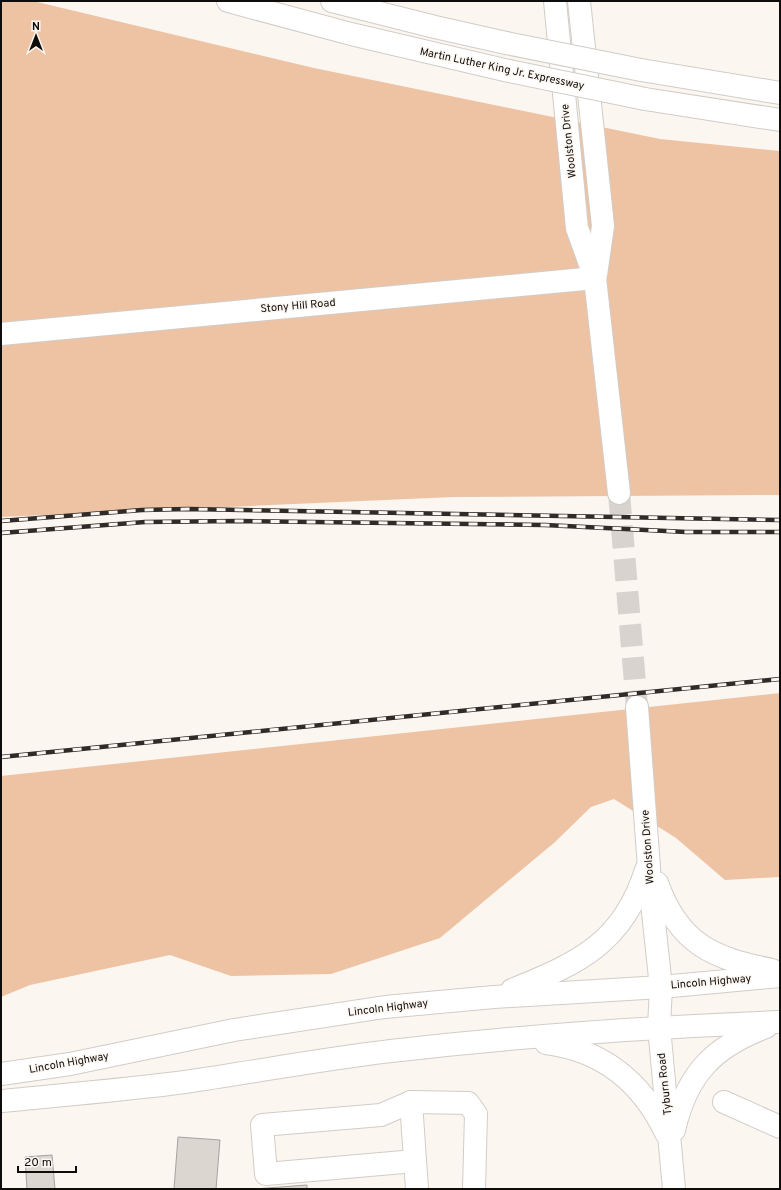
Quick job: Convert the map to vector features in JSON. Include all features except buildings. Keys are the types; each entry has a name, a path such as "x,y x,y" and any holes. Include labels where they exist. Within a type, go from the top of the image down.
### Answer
{"main road":[{"name":"Martin Luther King Jr. Expressway","path":"228,1 358,36 509,71 645,98 780,120"},
{"path":"332,1 506,43 642,70 780,93"},
{"name":"Woolston Drive","path":"555,1 577,228 596,278"},
{"name":"Woolston Drive","path":"581,6 603,226 596,278 619,493"},
{"name":"Stony Hill Road","path":"1,334 596,278"},
{"name":"Woolston Drive","path":"637,707 649,862 661,987"},
{"path":"649,862 662,898 672,918 686,935 703,948 723,958 744,965 780,972"},
{"path":"494,997 550,975 576,961 598,946 618,927 631,909 640,891 649,862"},
{"name":"Lincoln Highway","path":"1,1074 70,1064 227,1032 343,1013 494,997 661,987 780,976"},
{"name":"Tyburn Road","path":"661,987 659,1027 675,1186"},
{"path":"1,1101 182,1082 391,1051 659,1027 780,1022"},
{"path":"671,1143 683,1099 693,1080 706,1062 720,1050 736,1040 780,1022"},
{"path":"520,1039 560,1045 580,1051 604,1062 624,1076 642,1093 657,1113 671,1143"},
{"path":"411,1102 417,1189"},
{"path":"415,1161 266,1174 262,1125 381,1115 411,1102 468,1103 476,1114 474,1189"},
{"path":"724,1102 773,1124"}],"shaded area":[{"path":"1,1 33,1 314,68 660,139 780,151 780,495 453,497 1,517"},
{"path":"780,693 780,877 725,880 676,838 614,799 591,807 555,842 440,938 331,974 231,976 170,955 30,985 1,997 1,776"}],"tunnel":[{"path":"619,493 637,707"}],"railway":[{"path":"1,521 142,510 188,509 780,520"},
{"path":"1,533 145,522 239,521 545,525 686,532 780,532"},
{"path":"1,757 780,679"}]}
